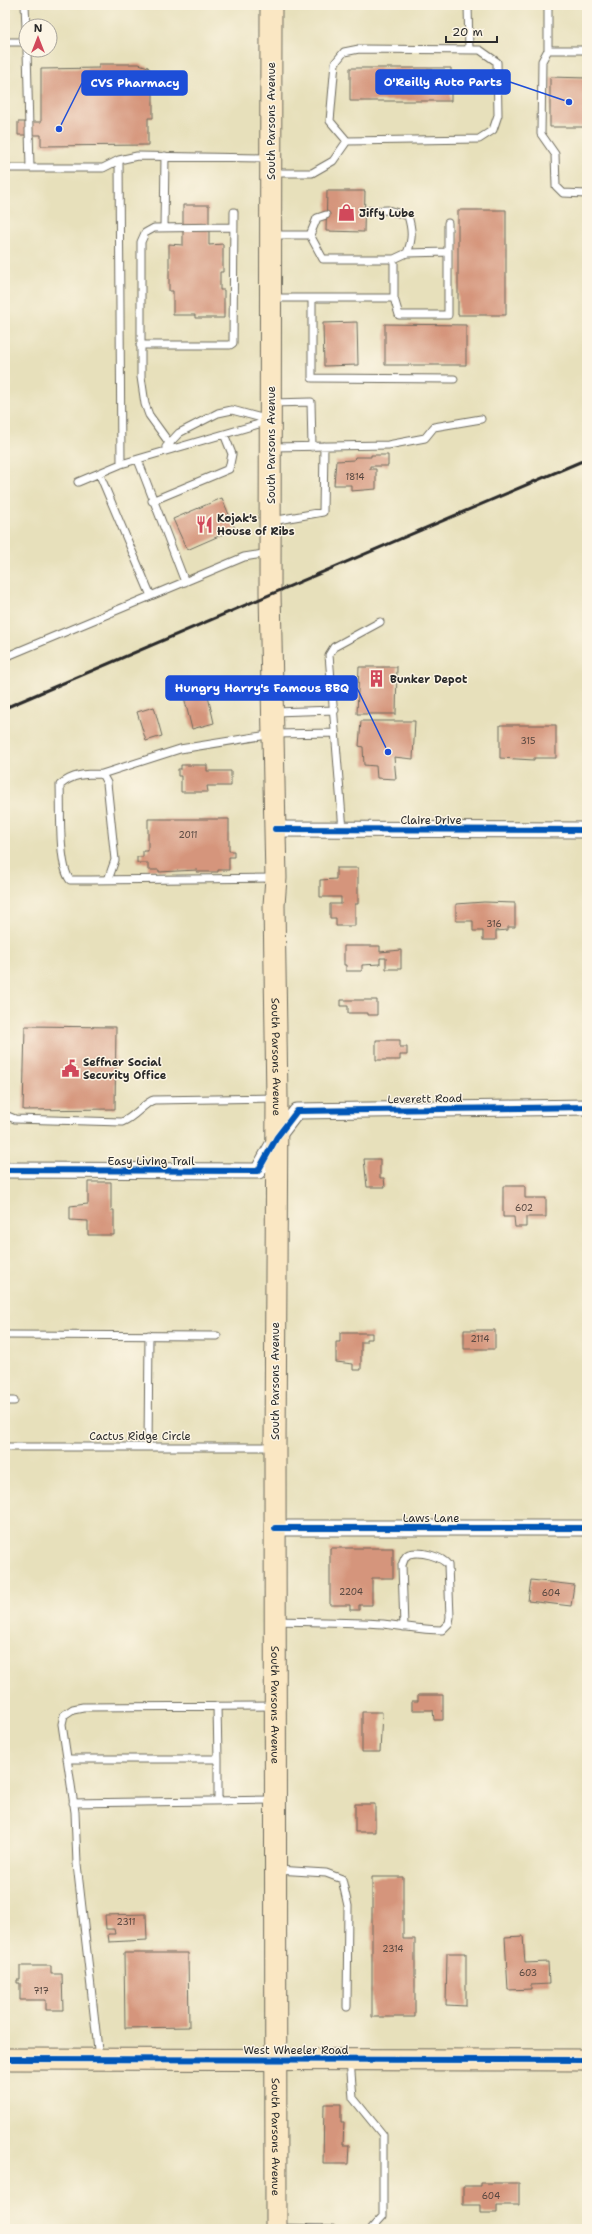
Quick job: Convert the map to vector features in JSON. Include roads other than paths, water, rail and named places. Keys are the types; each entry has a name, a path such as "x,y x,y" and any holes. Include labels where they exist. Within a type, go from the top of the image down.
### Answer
{"main road":[{"name":"South Parsons Avenue","path":"271,5 270,552 276,878 274,905 277,1098 275,1447 276,2229"},
{"name":"West Wheeler Road","path":"5,2059 587,2060"}],"street":[{"name":"Claire Drive","path":"275,829 587,830"},
{"name":"Leverett Road","path":"277,1138 297,1111 587,1107"},
{"name":"Easy Living Trail","path":"5,1170 258,1171 277,1138"},
{"name":"Laws Lane","path":"275,1528 587,1528"}],"lane":[{"path":"26,5 26,18"},
{"path":"468,5 469,50"},
{"path":"548,5 548,50 542,61 541,134 555,154 556,186 563,194 587,194"},
{"path":"5,42 18,42"},
{"path":"359,49 480,50 497,62 498,115 494,130 479,139 347,141 330,121 335,63 344,52 359,49"},
{"path":"548,50 587,50"},
{"path":"26,58 30,168"},
{"path":"5,168 103,168 119,160 137,156 166,156 271,166 312,173 333,161 347,141"},
{"path":"164,227 166,156"},
{"path":"119,160 121,464"},
{"path":"365,211 388,210 408,216 412,228 412,242 407,252"},
{"path":"140,345 230,345 233,343 234,212"},
{"path":"310,235 317,218 326,215"},
{"path":"394,259 394,298 399,315 448,315 448,223"},
{"path":"170,444 149,415 145,404 141,377 141,242 145,233 150,229 164,227 234,227"},
{"path":"271,235 310,235"},
{"path":"310,235 323,259 394,259 407,252 448,252"},
{"path":"271,298 394,298"},
{"path":"312,298 312,378 454,379"},
{"path":"78,482 121,464 224,434 271,412 311,402 312,447"},
{"path":"161,453 179,433 218,413 232,410 271,412"},
{"path":"270,447 388,445 424,438 434,427 482,419"},
{"path":"152,501 229,469 232,454 224,434"},
{"path":"270,521 323,512 324,446"},
{"path":"138,460 152,501 185,582"},
{"path":"99,473 151,596"},
{"path":"5,656 244,557 270,552"},
{"path":"343,830 335,733 335,710 329,655 334,647 380,622"},
{"path":"273,712 335,710"},
{"path":"276,878 70,880 66,874 63,854 60,785 69,777 82,774 102,774 180,748 274,734 335,733"},
{"path":"102,774 108,789 115,860 108,880"},
{"path":"5,1115 14,1119 122,1122 132,1118 149,1101 154,1100 277,1098"},
{"path":"5,1334 217,1336"},
{"path":"148,1447 149,1335"},
{"path":"5,1401 14,1401"},
{"name":"Cactus Ridge Circle","path":"5,1447 275,1447"},
{"path":"275,1621 383,1624 404,1627 442,1630 449,1623 448,1565 444,1560 437,1556 409,1554 405,1557 402,1565 404,1627"},
{"path":"217,1706 218,1800"},
{"path":"99,2059 77,1864 74,1803 62,1724 64,1715 73,1709 275,1706"},
{"path":"67,1759 218,1759"},
{"path":"74,1803 275,1800"},
{"path":"275,1870 326,1873 342,1880 348,1906 346,2007"},
{"path":"350,2060 353,2098 383,2134 383,2216 371,2229"},
{"path":"276,2229 332,2229"}],"railway":[{"path":"5,708 587,459"}],"place":[{"name":"O'Reilly Auto Parts","path":"569,102"},
{"name":"CVS Pharmacy","path":"59,129"},
{"name":"Jiffy Lube","path":"346,213"},
{"name":"Kojak's House of Ribs","path":"204,524"},
{"name":"Bunker Depot","path":"377,679"},
{"name":"Hungry Harry's Famous BBQ","path":"388,752"},
{"name":"Seffner Social Security Office","path":"70,1068"}]}
